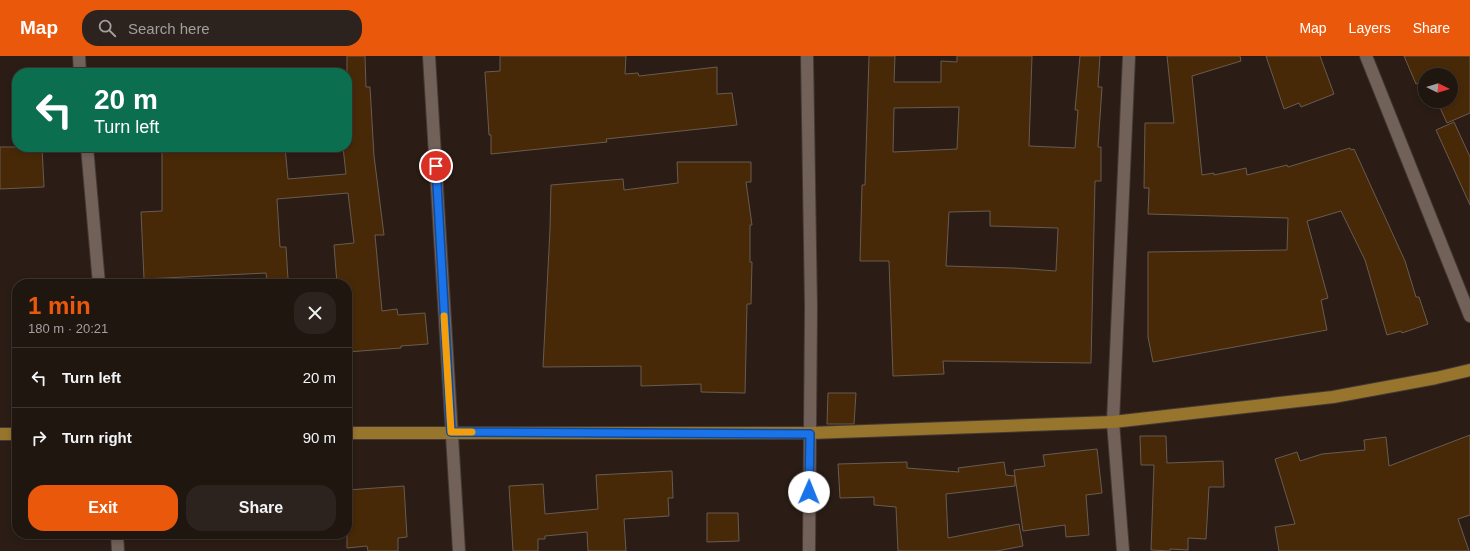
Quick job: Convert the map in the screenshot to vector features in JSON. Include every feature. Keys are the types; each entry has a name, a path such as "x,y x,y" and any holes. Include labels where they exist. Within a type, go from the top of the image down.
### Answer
{"main road":[{"path":"352,432 810,434 1113,422 1333,398 1470,370"},
{"path":"0,434 12,434"}],"street":[{"path":"79,56 80,68"},
{"path":"429,56 459,551"},
{"path":"807,56 811,308 809,551"},
{"path":"1123,551 1113,422 1129,56"},
{"path":"1366,56 1470,316"},
{"path":"87,152 98,279"},
{"path":"117,539 118,551"}],"building":[{"path":"347,56 365,56 366,87 370,87 374,156 384,235 375,235 382,311 397,309 398,315 425,313 428,344 401,346 401,348 352,352 352,279 337,279 334,245 354,243 348,193 277,199 280,247 286,247 288,279 267,279 266,273 144,279 141,212 162,211 162,152 285,152 288,179 346,174 344,152 352,152 352,68 347,68"},
{"path":"500,56 626,56 625,74 638,73 639,76 717,67 717,94 732,93 737,125 606,139 607,142 491,154 491,135 489,135 485,72 500,71"},
{"path":"869,56 895,56 894,82 941,82 941,61 957,62 957,56 1032,56 1029,146 1075,148 1078,110 1075,110 1080,56 1100,56 1098,87 1102,87 1098,147 1101,147 1101,181 1095,181 1091,363 943,361 944,374 893,376 889,261 860,261 862,185 865,185","holes":["959,107 957,149 893,152 894,108","990,211 990,226 1058,228 1056,271 946,266 949,212"]},
{"path":"1167,56 1240,56 1241,61 1192,76 1202,175 1214,173 1214,175 1246,168 1247,175 1287,165 1288,167 1350,148 1351,150 1354,149 1405,261 1416,297 1419,297 1428,324 1402,333 1401,331 1387,335 1365,260 1341,211 1307,221 1328,298 1321,300 1327,330 1153,362 1148,337 1148,252 1287,250 1288,218 1148,214 1149,188 1144,188 1145,123 1174,123"},
{"path":"1266,56 1320,56 1334,94 1301,107 1299,103 1284,109"},
{"path":"1404,56 1470,56 1470,113 1447,123 1440,108 1458,108 1458,68 1418,68 1418,83 1416,84"},
{"path":"1454,122 1470,157 1470,205 1436,130"},
{"path":"0,147 12,147 12,152 42,152 44,187 0,189"},
{"path":"677,162 751,162 751,182 746,182 752,225 750,225 750,262 752,262 751,304 747,304 745,393 701,392 701,384 641,386 641,366 543,367 551,185 623,179 624,190 678,183"},
{"path":"828,393 856,393 854,424 827,424"},
{"path":"1470,435 1470,515 1458,519 1469,551 1279,551 1275,527 1295,524 1275,459 1297,452 1300,461 1322,454 1365,450 1364,440 1386,437 1389,466"},
{"path":"1140,436 1166,436 1167,463 1223,461 1224,487 1209,487 1206,539 1188,538 1188,550 1151,550 1154,465 1141,465"},
{"path":"1097,449 1102,493 1086,495 1089,535 1066,537 1065,525 1023,531 1014,470 1045,466 1043,455"},
{"path":"907,462 907,468 959,472 958,468 1004,462 1006,475 1015,476 1015,486 946,494 948,538 1019,524 1023,546 997,551 898,551 896,507 874,505 874,497 840,498 838,464"},
{"path":"672,471 673,498 668,498 669,516 624,519 626,551 588,551 587,532 545,536 545,539 538,539 538,551 513,551 509,486 543,484 545,514 598,509 596,475"},
{"path":"404,486 407,537 398,538 398,551 368,551 367,546 347,548 347,539 352,539 352,490"},
{"path":"707,513 738,513 739,541 707,542"}],"slow traffic":[{"path":"444,316 451,432 472,432"}],"route":[{"path":"436,166 451,432 810,434 809,492"}]}
